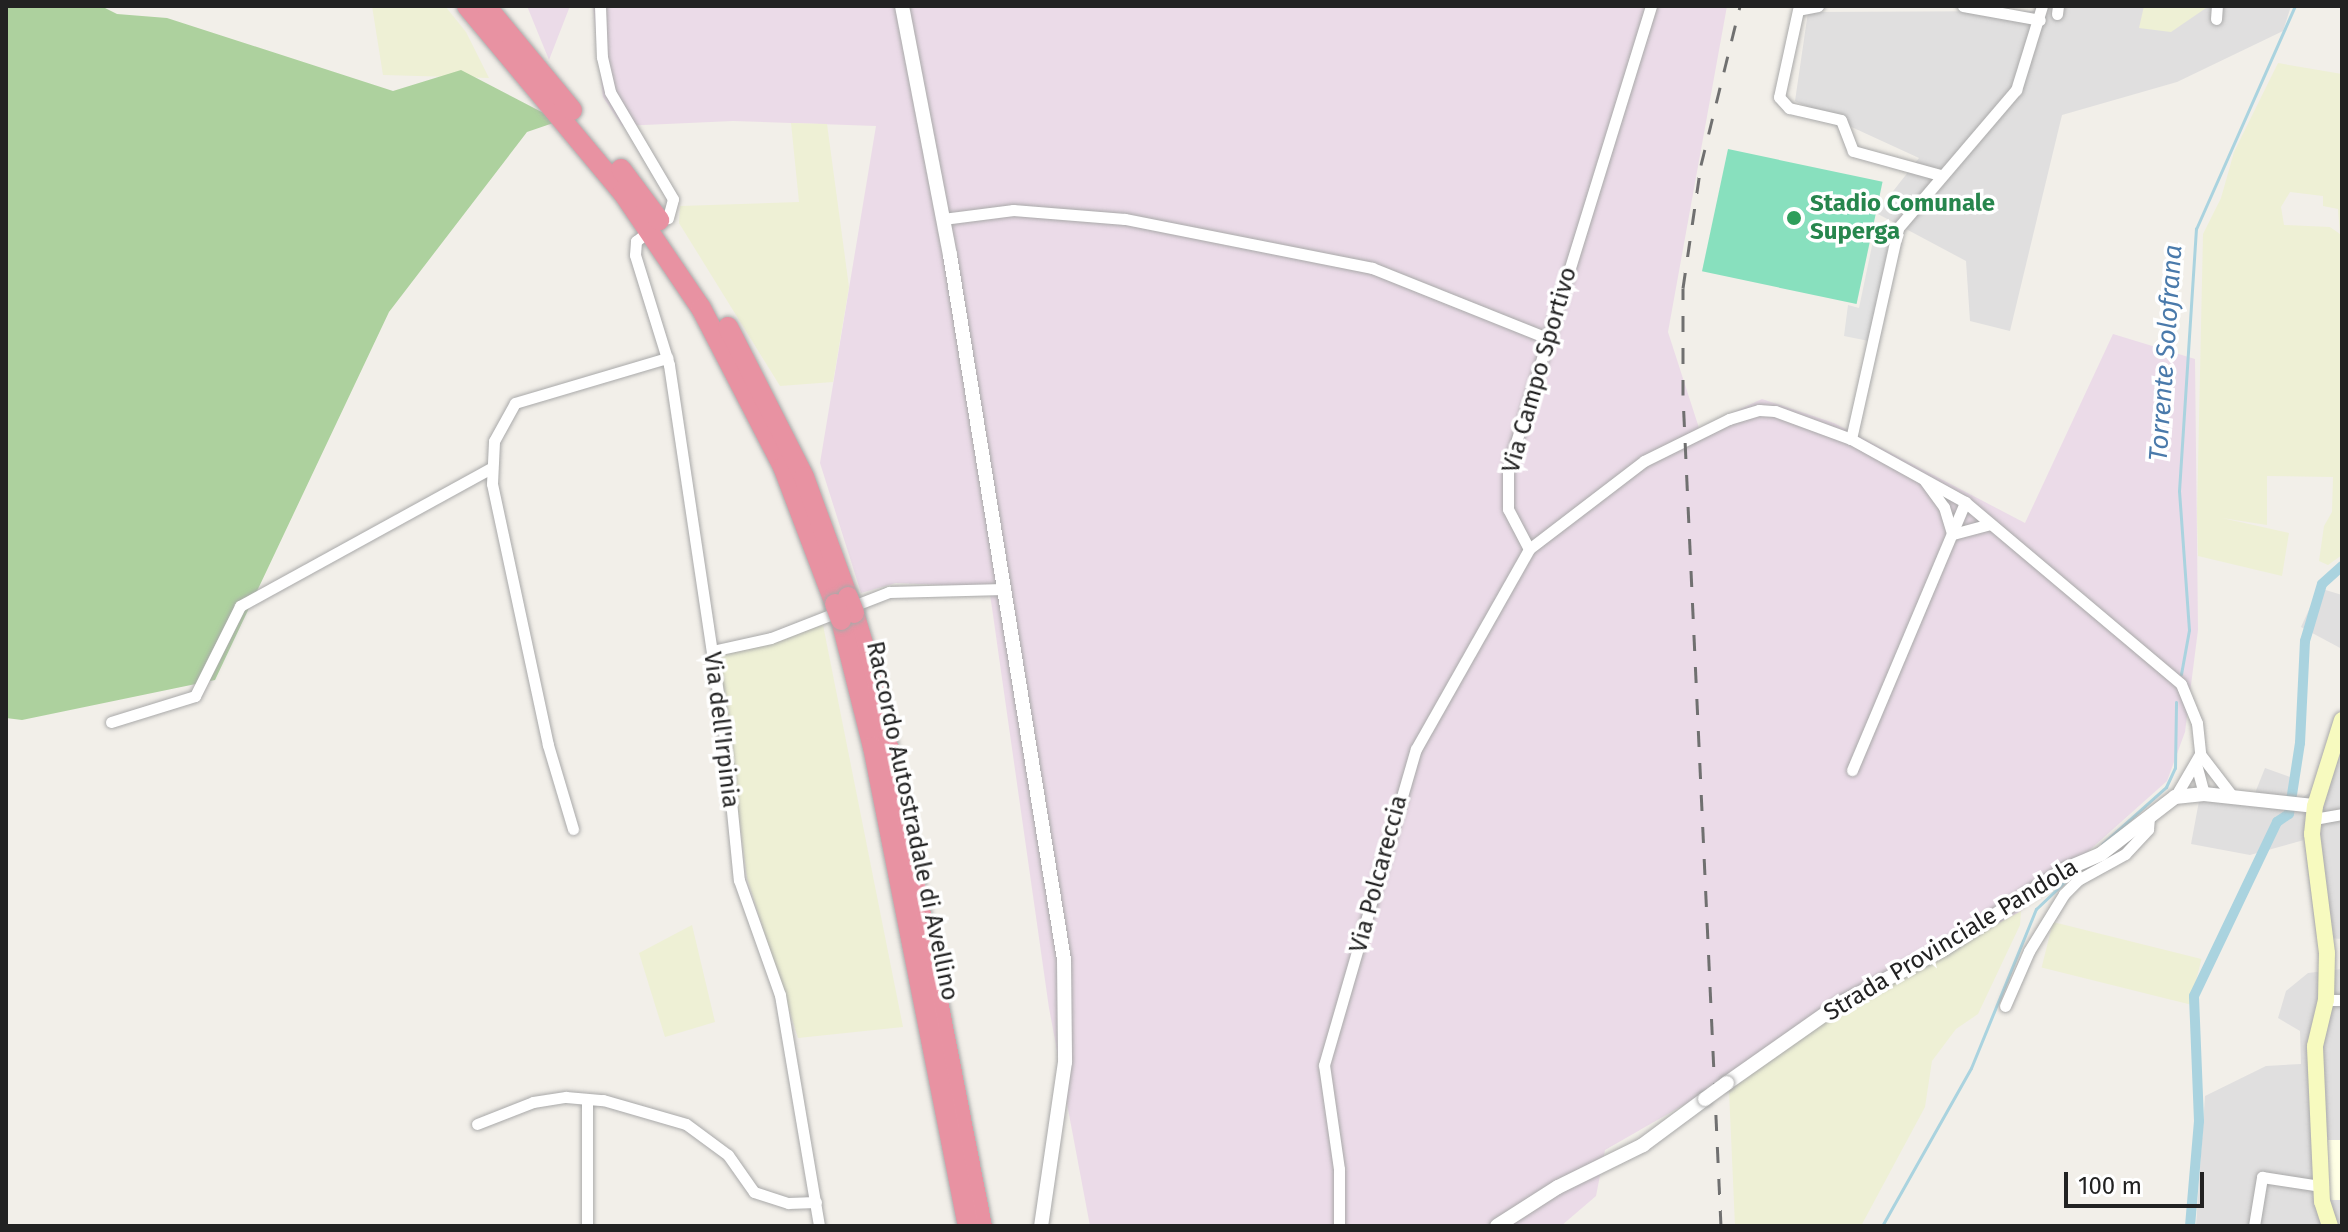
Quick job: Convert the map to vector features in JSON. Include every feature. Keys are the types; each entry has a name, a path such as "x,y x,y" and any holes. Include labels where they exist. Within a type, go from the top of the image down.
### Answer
{"highway":[{"name":"Raccordo Autostradale di Avellino","path":"467,6 611,178 680,274 766,429 844,609 877,690 982,1226"},
{"name":"Raccordo Autostradale di Avellino","path":"486,6 639,191 719,312 804,477 844,609 968,1226"}],"main road":[{"path":"2330,1226 2321,1186 2315,1046 2334,1000 2310,811 2342,720"}],"street":[{"path":"600,6 602,57 610,92 673,199 668,218"},
{"path":"902,6 943,219 1064,960 1065,1062 1041,1226"},
{"name":"Via Campo Sportivo","path":"1529,549 1508,509 1508,468 1651,6"},
{"path":"1818,6 1798,10 1779,97 1789,108 1841,120 1853,151 1940,175"},
{"path":"1963,6 2040,20"},
{"path":"1851,439 1898,228 1940,175 2016,90 2042,6"},
{"path":"2216,19 2217,6"},
{"path":"943,219 1013,210 1125,219 1372,268 1547,338"},
{"name":"Via dell'Irpinia","path":"644,235 636,241 635,255 667,358 712,651 739,880 780,995 819,1226"},
{"path":"573,829 548,745 491,468 494,441 515,403 667,358"},
{"path":"1529,549 1619,476 1729,419 1759,410 1851,439 1965,502 2181,684 2197,723 2204,794"},
{"path":"111,722 195,696 240,606 491,468"},
{"path":"1923,478 1944,507 1953,534"},
{"path":"1852,770 1965,502"},
{"path":"1953,534 1991,524"},
{"name":"Via Polcareccia","path":"1339,1226 1339,1169 1324,1065 1416,749 1529,549"},
{"path":"712,651 771,638 889,592 1004,589"},
{"path":"2201,760 2233,797"},
{"path":"2175,797 2201,760"},
{"path":"2175,797 2204,794 2342,814"},
{"name":"Strada Provinciale Pandola","path":"1497,1226 1558,1187 1643,1145 1841,1003 1963,938 2066,869 2101,854 2175,797"},
{"path":"2005,1006 2029,951 2064,894 2078,880 2125,854 2148,829 2149,817"},
{"path":"477,1124 533,1102 566,1097 603,1100 686,1124 728,1155 754,1192 788,1203 816,1202"},
{"path":"587,1101 587,1226"},
{"path":"2254,1226 2262,1177 2321,1186"}],"shaded area":[{"path":"372,6 445,6 466,32 489,78 383,75"},
{"path":"527,6 570,6 549,60"},
{"path":"593,6 1727,6 1668,332 1699,428 1762,399 1834,423 2025,523 2113,334 2195,359 2198,630 2185,732 2167,781 2019,913 1605,1150 1596,1196 1561,1226 1090,1226 1049,1008 989,587 896,583 861,593 820,463 876,126 733,121 622,126 603,97"},
{"path":"2035,6 2291,6 2283,31 2177,82 2062,115 2010,331 1970,321 1966,261 1876,213 1919,158 1795,101 1808,12 2034,11"},
{"path":"2144,6 2209,6 2171,32 2139,28"},
{"path":"2278,63 2342,74 2342,555 2328,565 2319,561 2324,526 2332,512 2333,477 2267,476 2267,525 2222,518 2289,533 2282,576 2198,556 2203,234 2221,198 2234,152","holes":["2290,192 2323,196 2323,206 2338,209 2340,234 2330,227 2284,225 2281,207"]},
{"path":"791,123 827,124 849,287 833,382 780,386 679,223 680,206 799,202"},
{"path":"1877,222 1892,228 1869,341 1844,336 1848,305 1859,308"},
{"path":"2319,588 2342,595 2342,649 2301,627"},
{"path":"823,625 903,1027 798,1038 747,878 718,655"},
{"path":"2342,708 2342,939 2316,937 2304,840 2250,855 2191,844 2199,801 2255,793 2265,768 2290,777 2289,797 2298,800 2316,789"},
{"path":"2021,911 2020,925 1978,1014 1956,1029 1932,1061 1925,1107 1861,1226 1735,1226 1729,1091 1840,1009"},
{"path":"2053,922 2201,959 2190,1005 2042,968"},
{"path":"692,925 715,1022 665,1037 639,953"},
{"path":"2342,969 2342,1226 2196,1226 2205,1096 2266,1066 2301,1064 2300,1031 2278,1018 2286,991 2308,973"},
{"path":"2328,1140 2342,1140 2342,1200 2328,1200"}],"green space":[{"path":"6,6 101,6 117,14 167,18 393,91 461,70 559,121 527,132 389,312 215,680 22,720 6,718"},
{"name":"Stadio Comunale Superga","path":"1728,149 1883,182 1857,304 1702,271"}],"waterway":[{"name":"Torrente Solofrana","path":"2181,674 2189,630 2179,491 2196,229 2295,6"},
{"name":"Torrente Solofrana","path":"2190,1226 2199,1121 2194,996 2277,822 2289,814 2300,743 2305,641 2322,584 2342,566"},
{"name":"Torrente Solofrana","path":"2102,844 2166,787 2175,768 2176,702"},
{"name":"Torrente Solofrana","path":"1882,1226 1971,1068 2036,909 2075,872"}],"railway":[{"path":"1721,1226 1683,395 1683,288 1701,165 1740,6"}],"place":[{"name":"Stadio Comunale Superga","path":"1794,218"}]}
